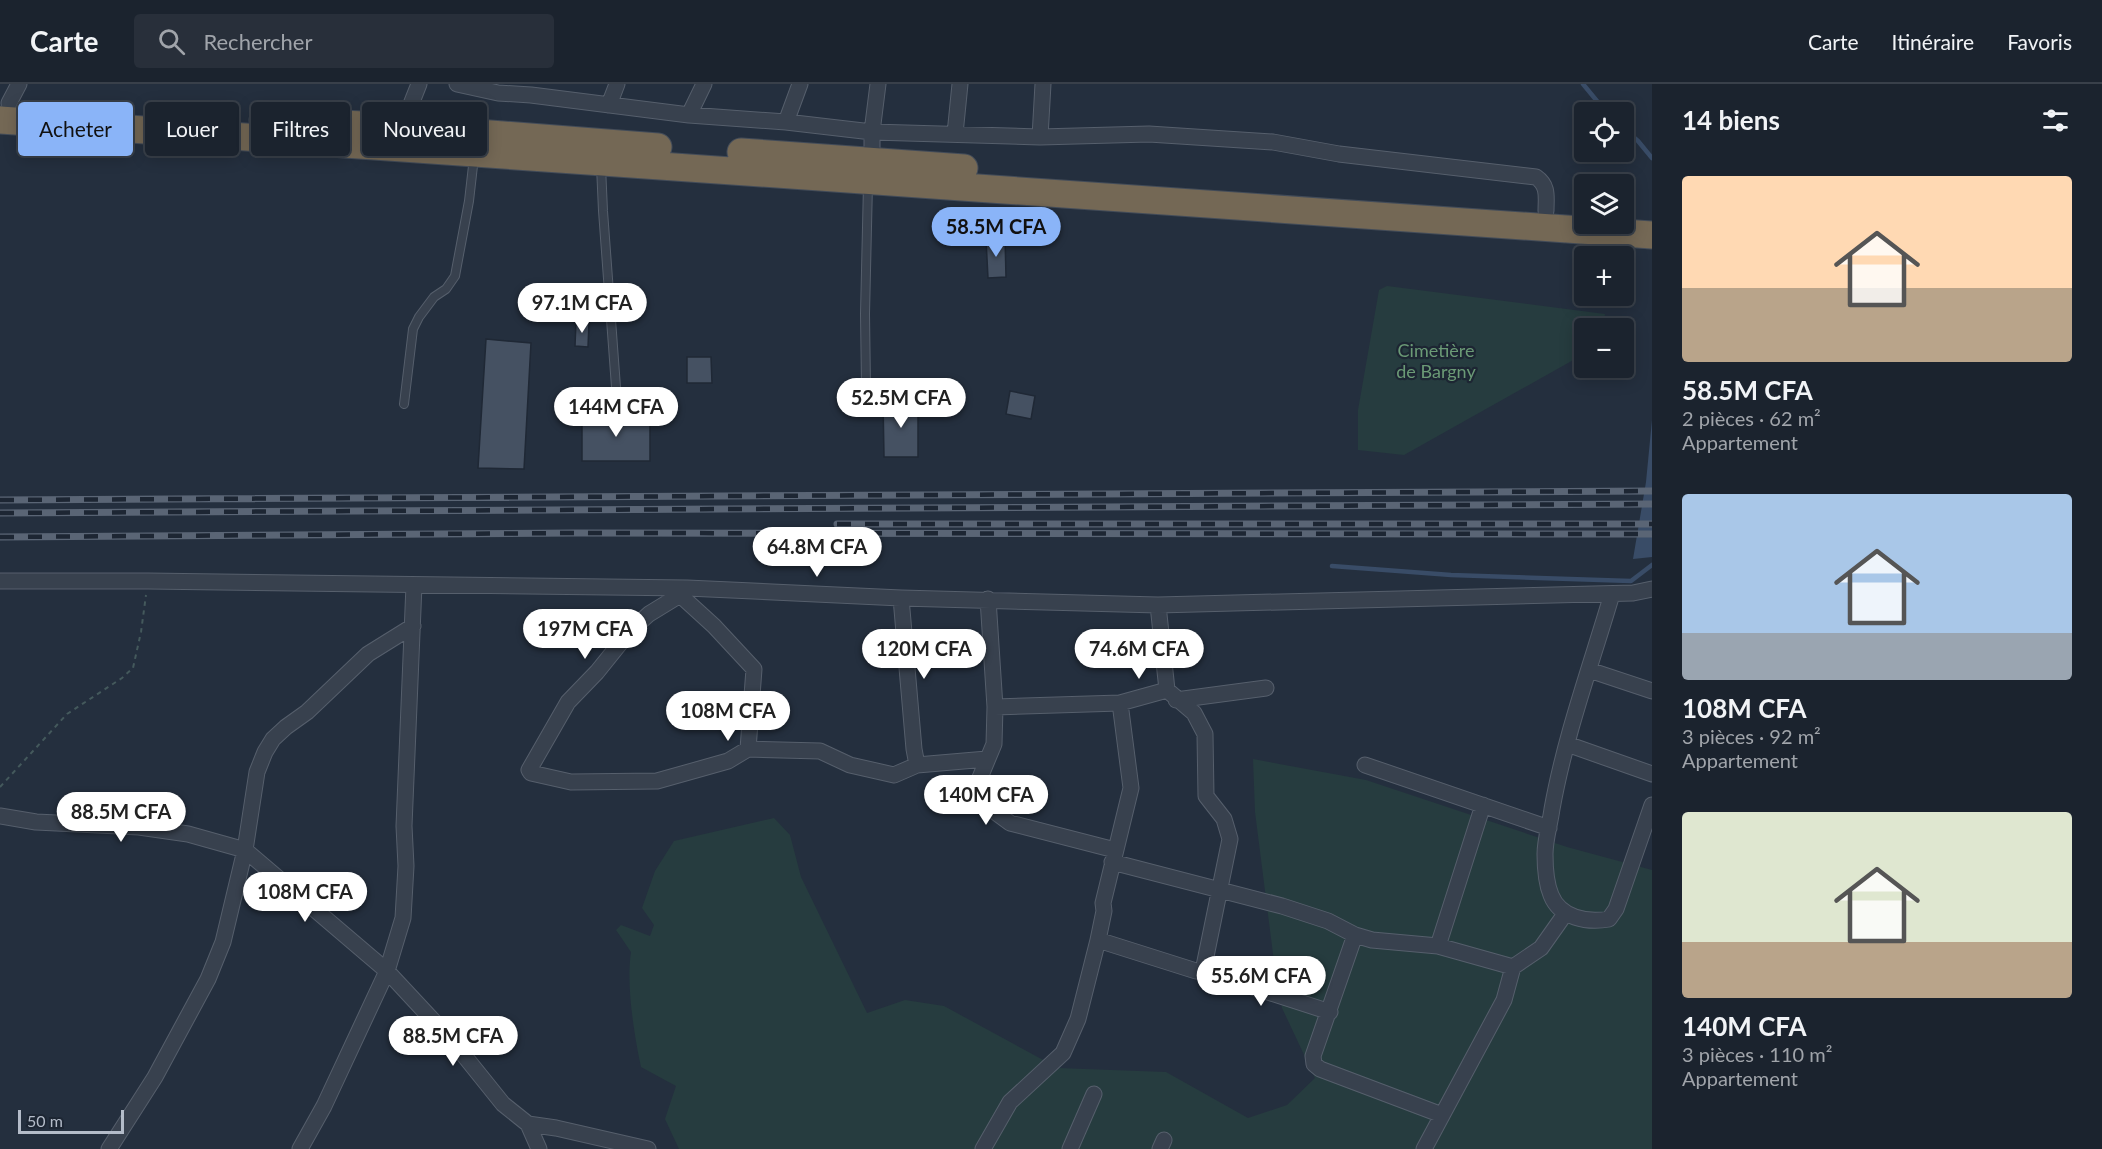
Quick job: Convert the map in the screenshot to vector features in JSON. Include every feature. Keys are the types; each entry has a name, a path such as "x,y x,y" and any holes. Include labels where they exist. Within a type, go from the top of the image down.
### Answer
{"highway":[{"path":"7,102 171,115 362,125"},
{"path":"7,102 362,141"},
{"path":"487,135 870,171 1652,235"},
{"path":"487,154 601,161 870,171 1574,213"},
{"path":"1634,219 1652,220"}],"street":[{"path":"412,102 419,84"},
{"path":"457,84 512,89 689,115 786,122 872,132 1040,136 1149,134 1273,142 1339,154 1536,177 1543,182 1546,189 1546,211"},
{"path":"609,105 617,84"},
{"path":"689,115 704,84"},
{"path":"786,122 800,84"},
{"path":"870,171 878,84"},
{"path":"955,135 960,84"},
{"path":"1040,136 1043,84"},
{"path":"0,581 414,585 1158,605 1612,594 1652,589"},
{"path":"300,1149 324,1106 387,972 403,918 404,826 414,585"},
{"path":"684,591 754,669 748,749"},
{"path":"684,591 649,614 630,631 597,672 568,702 529,770 531,773 571,782 657,781 729,761 748,749 820,751 850,765 894,775 917,765 987,759"},
{"path":"1612,594 1567,744 1545,853 1546,874 1551,897 1564,914 1594,922 1609,919 1616,909 1652,805"},
{"path":"901,598 917,765"},
{"path":"988,599 995,707 994,744 979,780 980,801 1010,823 1220,891 1291,909 1328,921 1355,935 1372,940 1438,946 1513,967"},
{"path":"1158,605 1171,695 1194,712 1205,734 1206,796 1224,819 1230,839 1203,971"},
{"path":"109,1149 155,1077 208,979 223,942 245,850 257,772 265,752 273,739 307,711 368,654 413,626"},
{"path":"1589,670 1652,691"},
{"path":"995,707 1120,703 1171,695 1266,688"},
{"path":"982,1149 1010,1102 1064,1053 1078,1019 1098,940 1104,910 1103,903 1131,788 1120,703"},
{"path":"1567,744 1652,774"},
{"path":"1365,765 1549,828"},
{"path":"1438,946 1483,805"},
{"path":"0,816 36,822 139,827 188,834 245,850 387,972 454,1043 503,1104 528,1124 539,1149"},
{"path":"1424,1149 1504,1000 1513,967 1541,948 1564,914"},
{"path":"1355,935 1313,1056 1314,1064 1442,1115"},
{"path":"1098,940 1330,1012"},
{"path":"1070,1149 1094,1095"},
{"path":"528,1124 648,1149"}],"lane":[{"path":"404,404 413,329 434,297 446,289 455,276 475,156"},
{"path":"601,161 616,387"},
{"path":"866,387 865,314 870,171"}],"path":[{"path":"0,787 67,714 122,678 133,668 148,581"}],"green space":[{"name":"Cimetière de Bargny","path":"1387,286 1605,314 1604,318 1574,318 1574,360 1404,455 1358,450 1358,410 1379,290"},
{"path":"1253,759 1366,780 1567,847 1652,870 1652,1149 679,1149 665,1119 676,1086 641,1067 630,994 631,952 616,930 621,925 650,936 654,925 642,908 655,871 674,841 774,818 790,835 801,877 867,1013 905,1000 944,1006 1058,1068 1166,1072 1248,1118 1287,1105 1315,1078 1282,1008 1255,812"}],"water":[{"path":"1652,420 1652,557 1633,559 1646,482"}],"building":[{"path":"1005,238 1006,277 988,278 986,239"},
{"path":"576,322 589,322 588,347 575,346"},
{"path":"486,339 531,343 524,469 478,468"},
{"path":"687,357 711,357 712,383 687,383"},
{"path":"1010,391 1035,396 1031,419 1006,414"},
{"path":"883,401 918,401 918,457 884,457"},
{"path":"582,415 650,416 650,461 582,461"}],"waterway":[{"path":"1583,84 1598,102"},
{"path":"1634,138 1652,158"},
{"path":"1332,566 1451,575 1631,581 1652,565"}],"railway":[{"path":"0,500 1652,491"},
{"path":"0,513 1652,504"},
{"path":"837,524 1652,524"},
{"path":"0,537 573,533 1652,534"}]}
